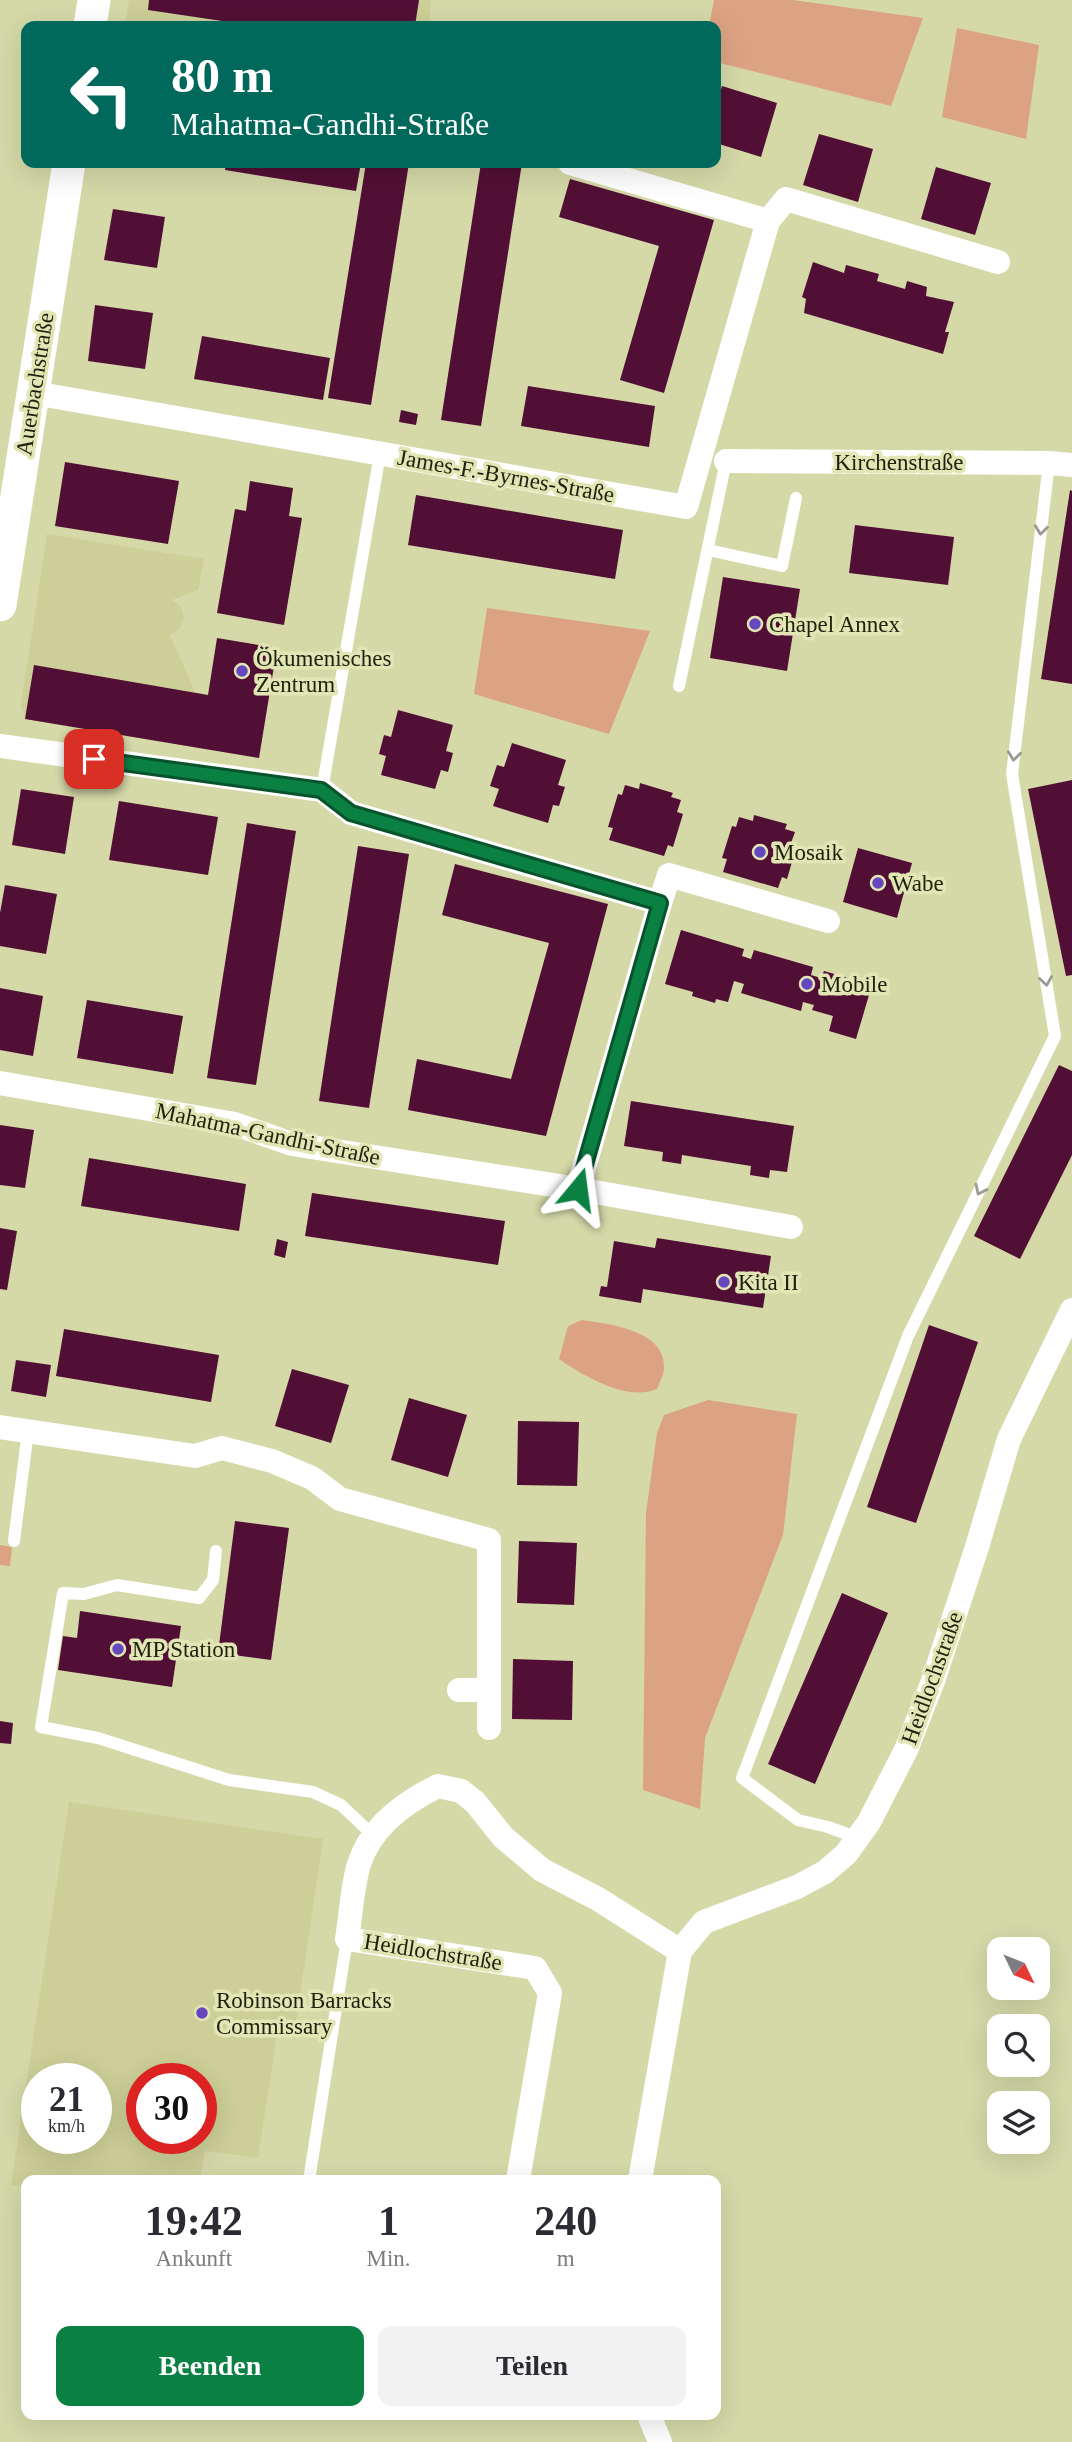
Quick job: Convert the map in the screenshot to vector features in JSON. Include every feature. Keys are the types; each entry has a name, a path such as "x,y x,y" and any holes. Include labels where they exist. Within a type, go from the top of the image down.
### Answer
{"main road":[{"path":"91,21 94,0"},
{"name":"Auerbachstraße","path":"0,605 68,168"}],"street":[{"path":"587,168 768,221 786,200 998,262"},
{"name":"James-F.-Byrnes-Straße","path":"34,393 686,507 768,221"},
{"name":"Kirchenstraße","path":"726,461 1060,464"},
{"path":"0,746 323,779 351,813 660,903"},
{"path":"578,1189 669,875 828,921"},
{"name":"Mahatma-Gandhi-Straße","path":"0,1083 235,1124 292,1144 578,1189 791,1227"},
{"name":"Heidlochstraße","path":"641,2175 680,1951 704,1922 797,1888 825,1872 846,1854 881,1801 906,1750 938,1668 1009,1439 1072,1310"},
{"path":"0,1427 195,1456 222,1448 272,1461 312,1478 340,1499 489,1540 489,1728"},
{"path":"458,1690 489,1690"},
{"name":"Heidlochstraße","path":"518,2175 550,1993 536,1968 347,1939 359,1863 374,1836 386,1821 422,1794 438,1786 461,1791 475,1802 503,1838 542,1870 598,1899 680,1951"},
{"path":"651,2420 660,2442"}],"lane":[{"path":"323,779 380,454"},
{"path":"679,687 726,461"},
{"path":"858,1838 828,1827 798,1821 742,1778 908,1336 1055,1036 1012,774 1060,464"},
{"path":"708,550 782,566 796,498"},
{"path":"14,1541 28,1431"},
{"path":"216,1551 213,1580 199,1598 117,1585 84,1594 63,1593 41,1727 98,1738 229,1780 313,1792 341,1805 374,1836"},
{"path":"310,2175 347,1939"}],"shaded area":[{"path":"129,0 431,0 429,21 126,21"},
{"path":"714,0 793,0 923,18 891,106 721,63 721,21 710,21"},
{"path":"957,28 1039,45 1026,139 942,117"},
{"path":"47,534 204,559 198,590 172,600 181,607 184,618 179,630 170,635 195,692 208,695 199,748 25,719 21,705"},
{"path":"487,608 650,631 609,734 474,694"},
{"path":"582,1320 634,1331 656,1345 662,1356 664,1369 657,1389 645,1392 619,1390 581,1373 559,1359 568,1326"},
{"path":"708,1400 797,1414 783,1535 705,1738 700,1809 643,1790 646,1513 657,1433 664,1415"},
{"path":"0,1545 12,1547 10,1566 0,1565"},
{"path":"69,1802 323,1839 294,2036 277,2034 258,2158 217,2153 217,2063 126,2063 126,2154 204,2154 201,2175 21,2175 21,2186 11,2185 21,2119 21,2154 112,2154 112,2063 29,2063"}],"building":[{"path":"149,0 419,0 416,21 222,21 148,10"},
{"path":"722,86 777,103 761,157 721,145"},
{"path":"819,134 873,149 858,202 803,185"},
{"path":"936,167 991,183 975,235 921,219"},
{"path":"225,168 360,168 356,191"},
{"path":"365,168 408,168 371,405 328,398"},
{"path":"480,168 521,168 481,426 441,420"},
{"path":"570,179 714,220 664,393 620,380 659,246 559,217"},
{"path":"113,209 165,217 157,268 104,260"},
{"path":"813,262 844,273 846,265 879,274 877,281 905,289 907,281 927,287 926,296 954,302 945,332 949,332 943,354 804,313 806,299 802,297"},
{"path":"95,305 153,313 145,369 88,361"},
{"path":"202,336 330,358 323,400 194,379"},
{"path":"528,386 655,406 649,447 521,426"},
{"path":"401,410 418,414 416,425 399,422"},
{"path":"65,462 179,481 168,544 55,526"},
{"path":"250,481 293,488 289,516 302,518 284,625 217,613 235,509 246,511"},
{"path":"1070,490 1072,491 1072,684 1041,679"},
{"path":"416,495 623,530 615,579 408,545"},
{"path":"855,525 954,537 948,585 849,573"},
{"name":"Chapel Annex","path":"723,577 800,589 787,671 710,658"},
{"path":"217,638 277,648 259,758 25,719 34,665 208,695"},
{"path":"398,710 453,725 446,751 453,753 448,772 441,770 435,789 381,775 386,756 379,754 384,735 391,737"},
{"path":"512,743 566,760 558,785 565,787 559,806 553,805 548,823 493,806 499,789 490,786 497,765 504,767"},
{"path":"1072,780 1072,975 1066,976 1028,789"},
{"path":"640,783 673,793 671,797 681,800 677,812 683,814 673,847 668,845 664,856 609,840 613,828 608,827 618,794 622,795 625,785 639,789"},
{"path":"21,789 74,797 65,854 12,845"},
{"path":"119,801 218,817 208,875 109,860"},
{"name":"Mosaik","path":"754,815 787,824 785,829 795,832 791,843 797,845 787,879 782,877 778,888 723,872 727,859 722,858 732,826 736,827 739,817 753,821"},
{"path":"247,823 296,831 256,1085 207,1078"},
{"path":"358,846 409,854 369,1108 319,1101"},
{"name":"Wabe","path":"858,848 912,863 897,918 843,902"},
{"path":"455,864 608,904 546,1136 408,1110 417,1059 511,1079 549,943 442,915"},
{"path":"5,885 57,894 46,954 0,946 0,913"},
{"name":"Mobile","path":"681,930 744,949 742,956 751,959 754,950 813,967 811,975 821,978 824,971 872,985 856,1039 829,1031 833,1016 812,1010 814,1005 803,1002 801,1011 741,993 744,984 734,981 728,1002 716,999 715,1003 692,996 693,992 665,984"},
{"path":"0,988 43,996 33,1056 0,1050"},
{"path":"87,1000 183,1016 173,1074 77,1058"},
{"path":"1059,1065 1072,1071 1072,1155 1020,1259 974,1236"},
{"path":"631,1101 794,1126 787,1172 770,1170 769,1178 750,1175 751,1166 682,1155 681,1164 662,1161 663,1152 624,1146"},
{"path":"0,1125 34,1130 25,1188 0,1185"},
{"path":"89,1158 246,1184 239,1231 81,1206"},
{"path":"312,1193 505,1221 498,1265 305,1236"},
{"path":"0,1228 17,1231 7,1290 0,1289"},
{"path":"657,1238 771,1256 763,1308 643,1289 641,1303 599,1296 601,1286 607,1287 614,1241 655,1248"},
{"path":"277,1239 288,1242 285,1258 274,1255"},
{"path":"929,1325 978,1342 916,1523 867,1507"},
{"path":"64,1329 219,1355 211,1402 56,1376"},
{"path":"16,1360 51,1365 46,1397 11,1391"},
{"path":"292,1369 349,1385 331,1443 275,1426"},
{"path":"409,1398 467,1415 448,1477 391,1460"},
{"path":"518,1421 579,1422 577,1486 517,1485"},
{"path":"235,1521 289,1528 271,1660 218,1653"},
{"path":"519,1541 577,1543 574,1605 517,1603"},
{"path":"842,1593 888,1613 815,1784 768,1764"},
{"path":"80,1611 181,1626 172,1687 58,1670 63,1636 77,1638"},
{"path":"513,1659 573,1661 572,1720 512,1719"},
{"path":"0,1721 13,1723 11,1744 0,1743"}],"place":[{"name":"Chapel Annex","path":"755,624"},
{"name":"Ökumenisches Zentrum","path":"242,671"},
{"name":"Mosaik","path":"760,852"},
{"name":"Wabe","path":"878,883"},
{"name":"Mobile","path":"807,984"},
{"name":"Kita II","path":"724,1282"},
{"name":"MP Station","path":"118,1649"},
{"name":"Robinson Barracks Commissary","path":"202,2013"}],"route":[{"path":"94,759 321,790 351,813 660,903 578,1189"}]}
